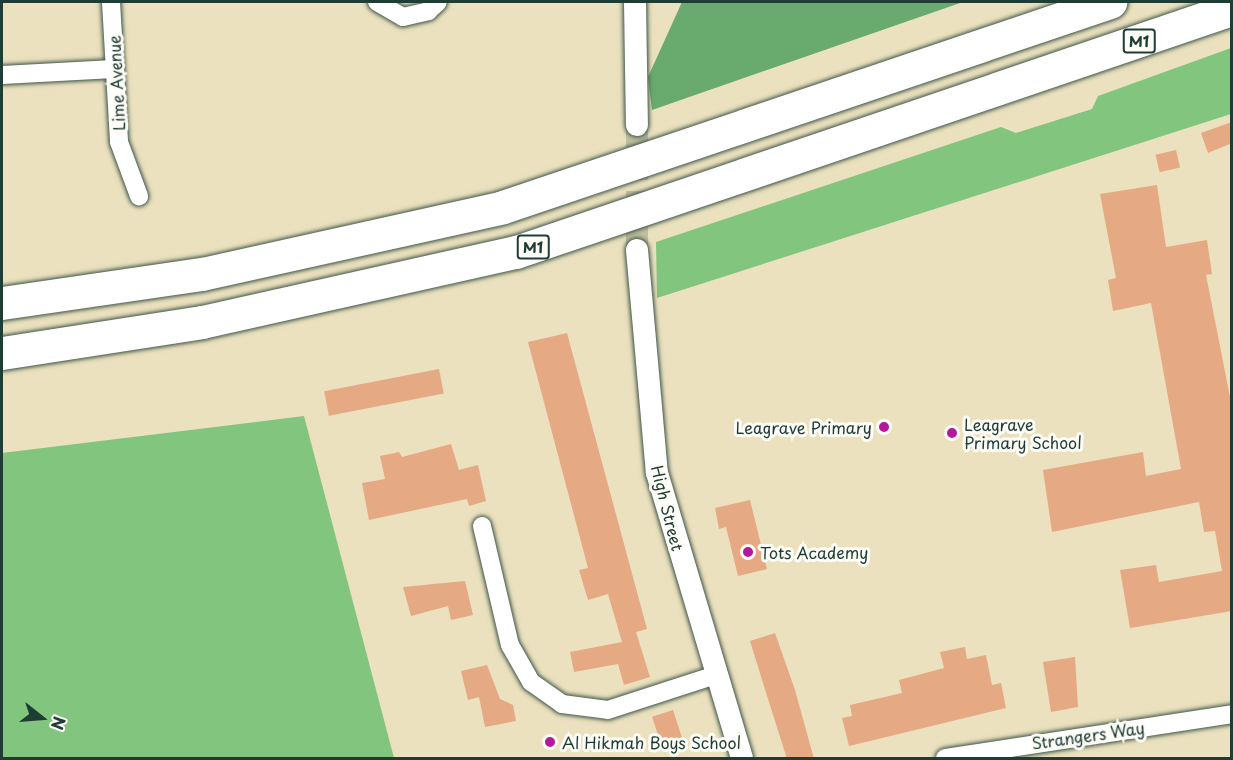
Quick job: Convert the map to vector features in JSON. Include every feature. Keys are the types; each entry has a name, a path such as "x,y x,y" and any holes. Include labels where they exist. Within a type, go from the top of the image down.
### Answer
{"highway":[{"path":"2,303 202,274 503,207 1110,2"},
{"name":"M1","path":"2,353 202,322 516,252 653,210 1232,9"}],"street":[{"name":"Lime Avenue","path":"111,2 119,142 139,196"},
{"path":"377,2 403,17 422,14 438,2"},
{"path":"635,2 637,125"},
{"path":"2,75 114,69"},
{"name":"High Street","path":"638,250 657,473 742,759"},
{"path":"482,526 510,645 531,682 562,704 608,710 716,675"},
{"name":"Strangers Way","path":"945,759 1232,714"}],"green space":[{"path":"682,2 963,2 652,110 648,77"},
{"path":"1231,48 1231,114 657,298 656,242 1001,127 1016,133 1092,109 1098,96"},
{"path":"304,416 394,758 2,758 2,453"}],"building":[{"path":"1232,122 1232,143 1208,153 1201,133"},
{"path":"1176,150 1180,168 1160,172 1156,155"},
{"name":"Leagrave Primary School","path":"1157,185 1166,247 1207,240 1212,274 1206,275 1232,407 1232,611 1130,628 1120,570 1156,565 1159,582 1222,571 1215,531 1204,532 1199,502 1052,532 1043,470 1143,452 1146,476 1181,469 1151,303 1113,311 1108,280 1116,278 1100,194"},
{"path":"567,333 647,629 636,632 650,677 624,685 618,664 574,672 570,652 622,642 608,594 588,600 579,570 588,568 528,342"},
{"path":"439,369 444,394 329,416 324,391"},
{"path":"451,444 459,470 478,465 486,501 469,506 467,499 369,520 362,483 385,479 380,456 399,452 402,457"},
{"name":"Tots Academy","path":"750,500 767,569 738,576 726,527 719,529 715,508"},
{"path":"465,581 473,615 451,620 448,606 411,616 403,587"},
{"path":"775,633 795,690 814,759 787,759 750,641"},
{"path":"965,647 967,659 986,655 992,685 1001,683 1006,708 849,746 842,718 852,716 850,705 902,693 899,680 944,668 940,652"},
{"path":"1075,657 1078,707 1051,712 1043,662"},
{"path":"487,665 500,699 513,705 516,721 485,727 479,697 468,700 461,671"},
{"path":"673,710 683,741 662,748 652,717"}],"tunnel":[{"path":"637,125 637,250"}],"place":[{"name":"Leagrave Primary","path":"884,427"},
{"name":"Leagrave Primary School","path":"952,433"},
{"name":"Tots Academy","path":"748,552"},
{"name":"Al Hikmah Boys School","path":"550,742"}]}
